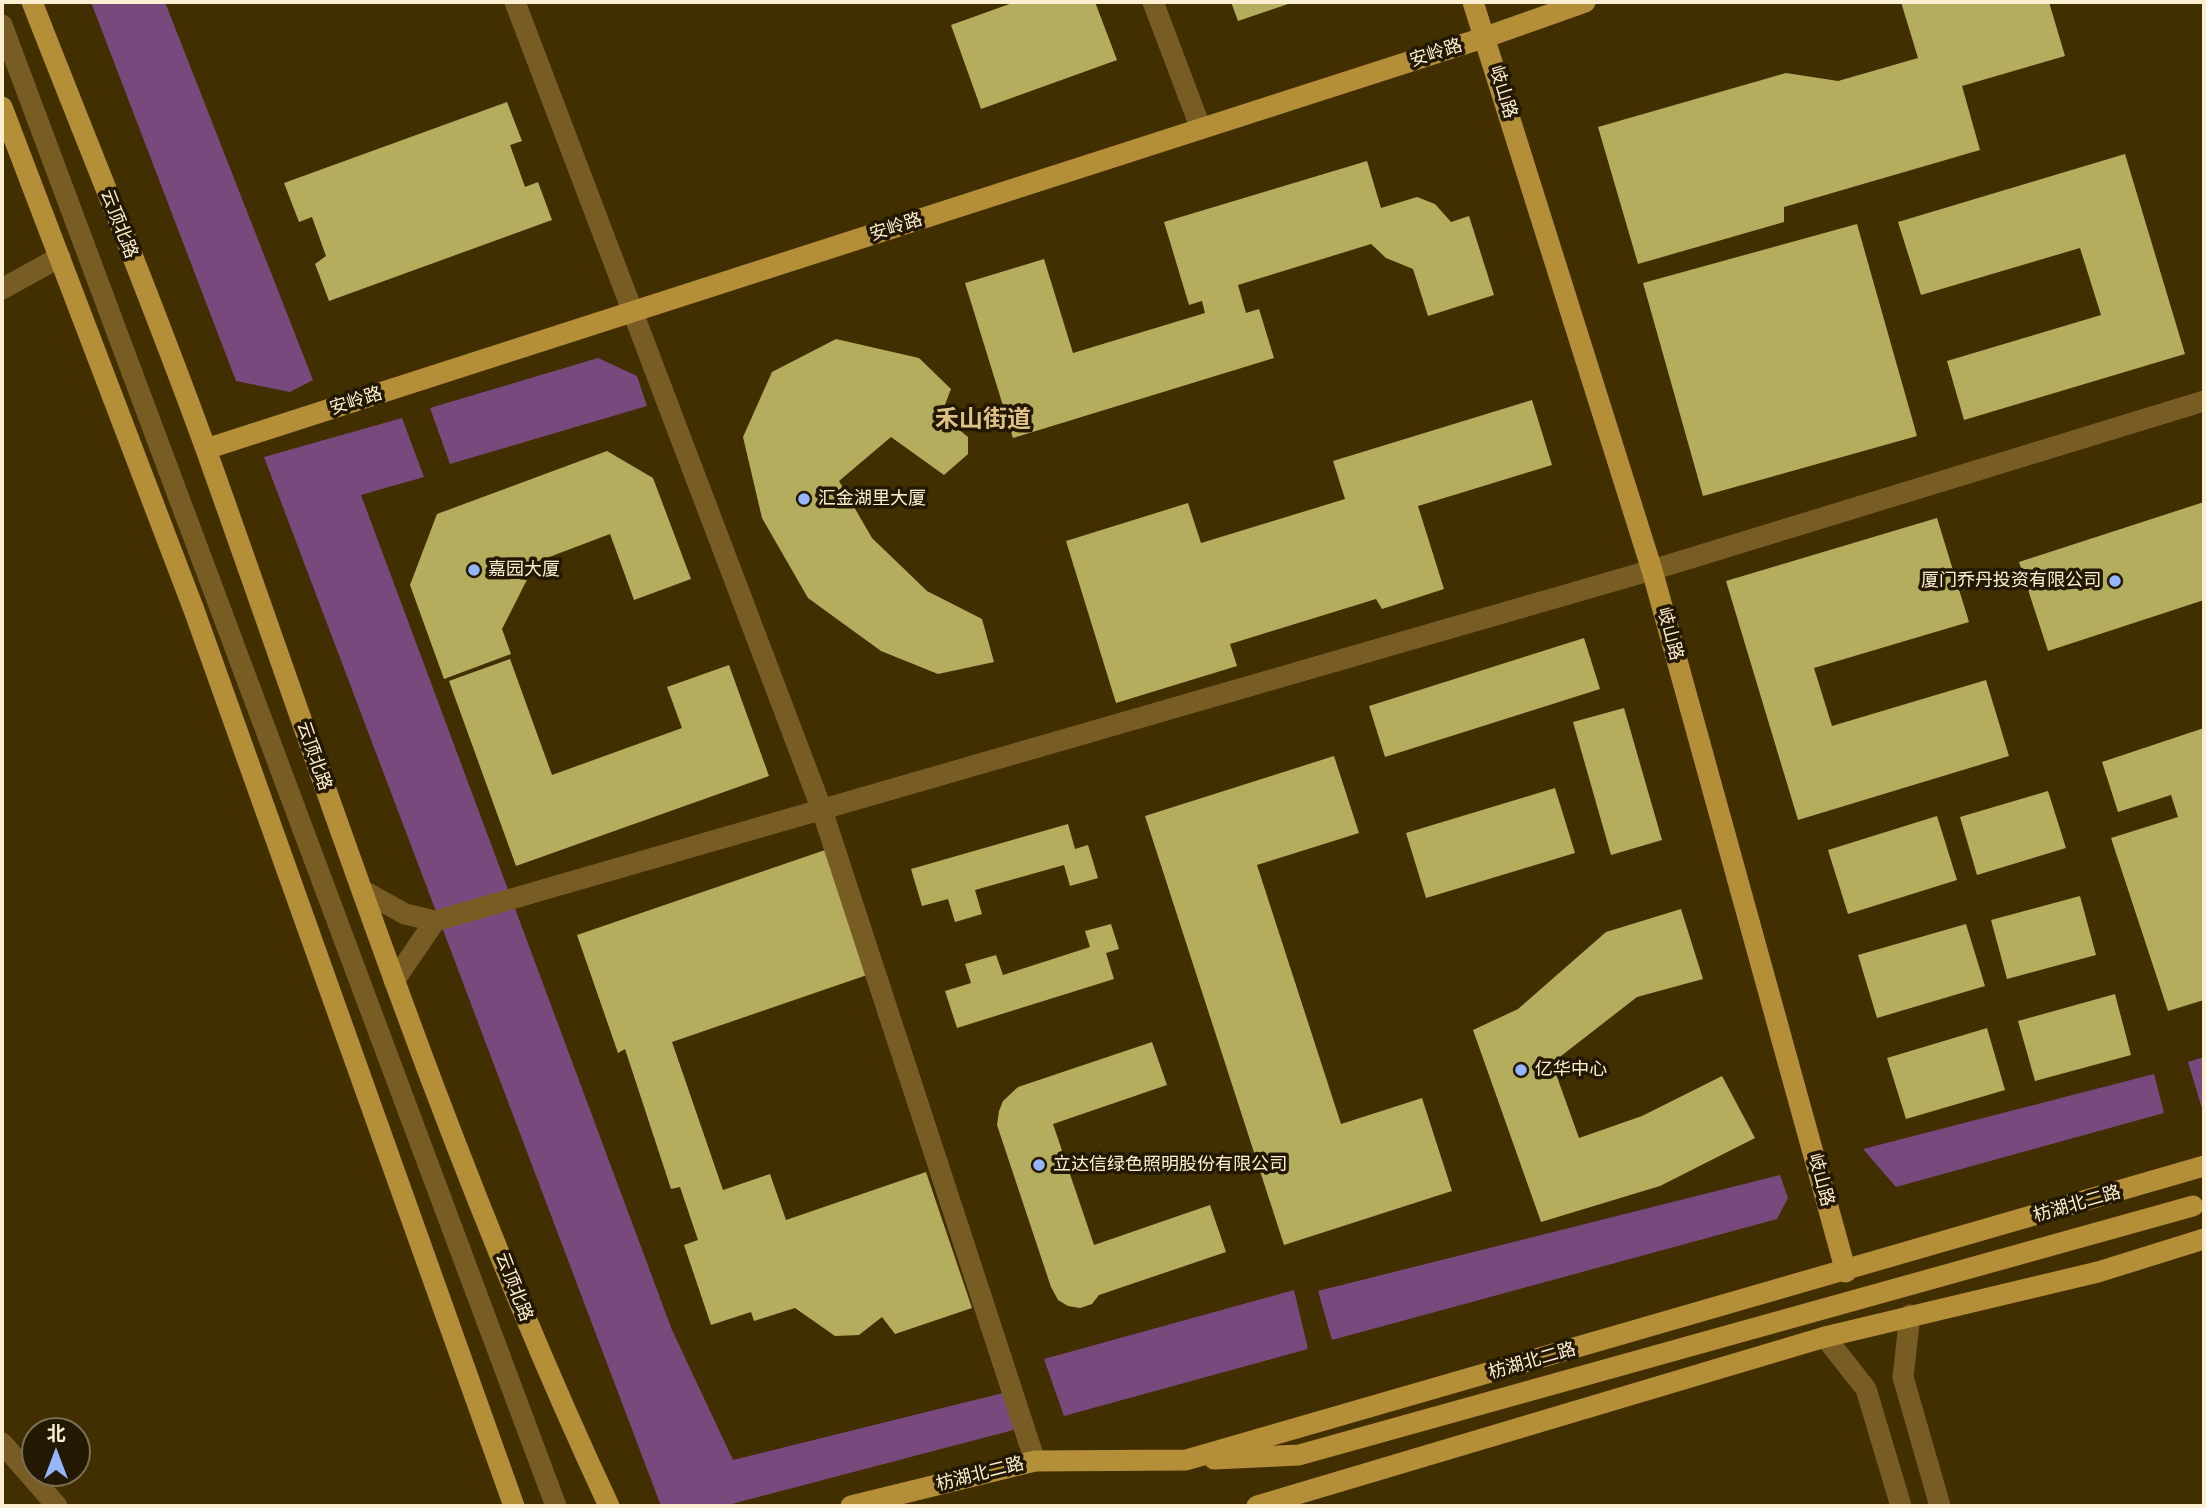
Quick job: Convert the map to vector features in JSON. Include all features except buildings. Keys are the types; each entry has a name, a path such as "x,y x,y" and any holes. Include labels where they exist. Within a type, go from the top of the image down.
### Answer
{"main road":[{"name":"云顶北路","path":"32,2 206,449 394,981 554,1389 609,1506"},
{"name":"岐山路","path":"1473,2 1652,570 1846,1272"},
{"name":"安岭路","path":"206,449 1486,37 1585,2"},
{"path":"2,107 7,134 60,257 194,610 514,1506"},
{"name":"枋湖北二路","path":"851,1506 1035,1461 1186,1460 1846,1272 2204,1166"},
{"path":"1186,1460 1299,1455 2193,1206"},
{"path":"1257,1506 1825,1337 2098,1272 2204,1239"}],"street":[{"path":"515,2 822,810 1035,1461"},
{"path":"1153,2 1201,129"},
{"path":"2,25 556,1506"},
{"path":"2,289 60,257"},
{"path":"362,890 405,914 435,921 1652,570 2204,401"},
{"path":"394,981 435,921"},
{"path":"1910,1315 1903,1377 1940,1506"},
{"path":"1825,1337 1866,1389 1900,1506"},
{"path":"2,1443 57,1506"}],"shaded area":[{"path":"91,2 165,2 313,380 290,392 236,381"},
{"path":"598,358 637,376 647,406 450,464 430,408"},
{"path":"402,418 424,477 361,495 672,1330 733,1460 1011,1391 1021,1428 724,1506 661,1506 264,457"},
{"path":"2204,1057 2204,1115 2188,1062"},
{"path":"2154,1074 2164,1113 1896,1187 1863,1149"},
{"path":"1780,1175 1788,1198 1777,1219 1332,1340 1318,1291"},
{"path":"1294,1290 1308,1349 1064,1416 1044,1359"}],"place":[{"name":"汇金湖里大厦","path":"804,499"},
{"name":"嘉园大厦","path":"474,570"},
{"name":"厦门乔丹投资有限公司","path":"2115,581"},
{"name":"亿华中心","path":"1521,1070"},
{"name":"立达信绿色照明股份有限公司","path":"1039,1165"}],"district":[{"name":"禾山街道","path":"983,420"}]}
